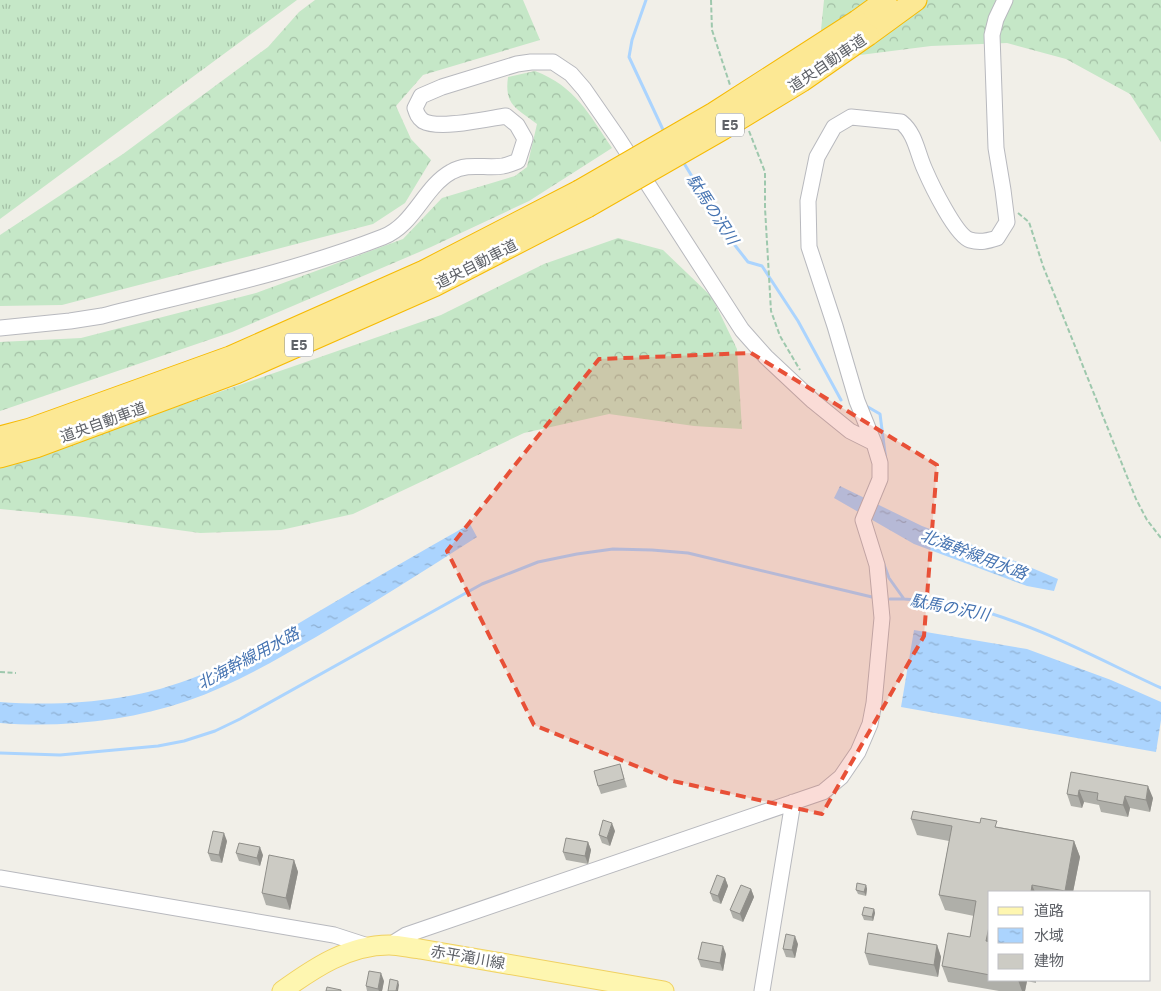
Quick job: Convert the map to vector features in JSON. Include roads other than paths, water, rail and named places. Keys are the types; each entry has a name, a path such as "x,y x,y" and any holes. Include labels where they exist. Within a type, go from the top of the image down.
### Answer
{"highway":[{"name":"道央自動車道","path":"862,28 886,0"},
{"name":"道央自動車道","path":"0,457 36,447 236,373 434,286 583,199 714,113 862,28 916,0"},
{"name":"道央自動車道","path":"0,437 30,429 230,357 583,199"}],"main road":[{"name":"赤平滝川線","path":"282,991 328,961 355,950 380,946 420,949 664,991"}],"street":[{"path":"0,878 334,936 380,946 406,934 823,792 840,777 858,752 870,724 878,678 882,618 877,565 863,520 880,479 880,463 857,401 809,247 808,201 817,157 834,127 850,117 901,122 907,127 916,143 924,169 938,197 964,236 969,240 983,242 997,238 1007,222 996,148 991,55 992,35 996,19 1006,0"},
{"path":"0,328 102,316 294,267 386,236 406,221 440,180 452,171 464,167 503,166 518,161 525,139 517,124 506,116 445,125 425,122 418,117 415,108 421,96 442,87 517,64 553,62 571,74 584,88 624,146 742,330 766,357 813,401 850,430 874,443"},
{"path":"762,991 793,802"}],"water":[{"name":"北海幹線用水路","path":"840,486 922,526 1058,579 1054,591 1027,586 914,544 834,498"},
{"name":"北海幹線用水路","path":"470,524 477,537 316,637 221,688 165,708 119,718 71,724 0,723 0,702 50,704 126,697 198,676 264,643"},
{"path":"914,630 1027,649 1111,680 1161,702 1161,720 1156,752 901,707"}],"waterway":[{"name":"駄馬の沢川","path":"646,0 632,40 629,57 665,134"},
{"name":"駄馬の沢川","path":"682,160 730,239 748,262 762,266 798,321 841,400"},
{"name":"駄馬の沢川","path":"868,407 880,414 886,461"},
{"path":"0,753 60,755 158,746 184,741 215,731 240,719 482,584 538,562 577,554 613,549 688,553 872,597"},
{"name":"駄馬の沢川","path":"883,562 889,578 904,599 964,606 990,613 1064,642 1161,688"},
{"path":"890,599 904,599"}]}
